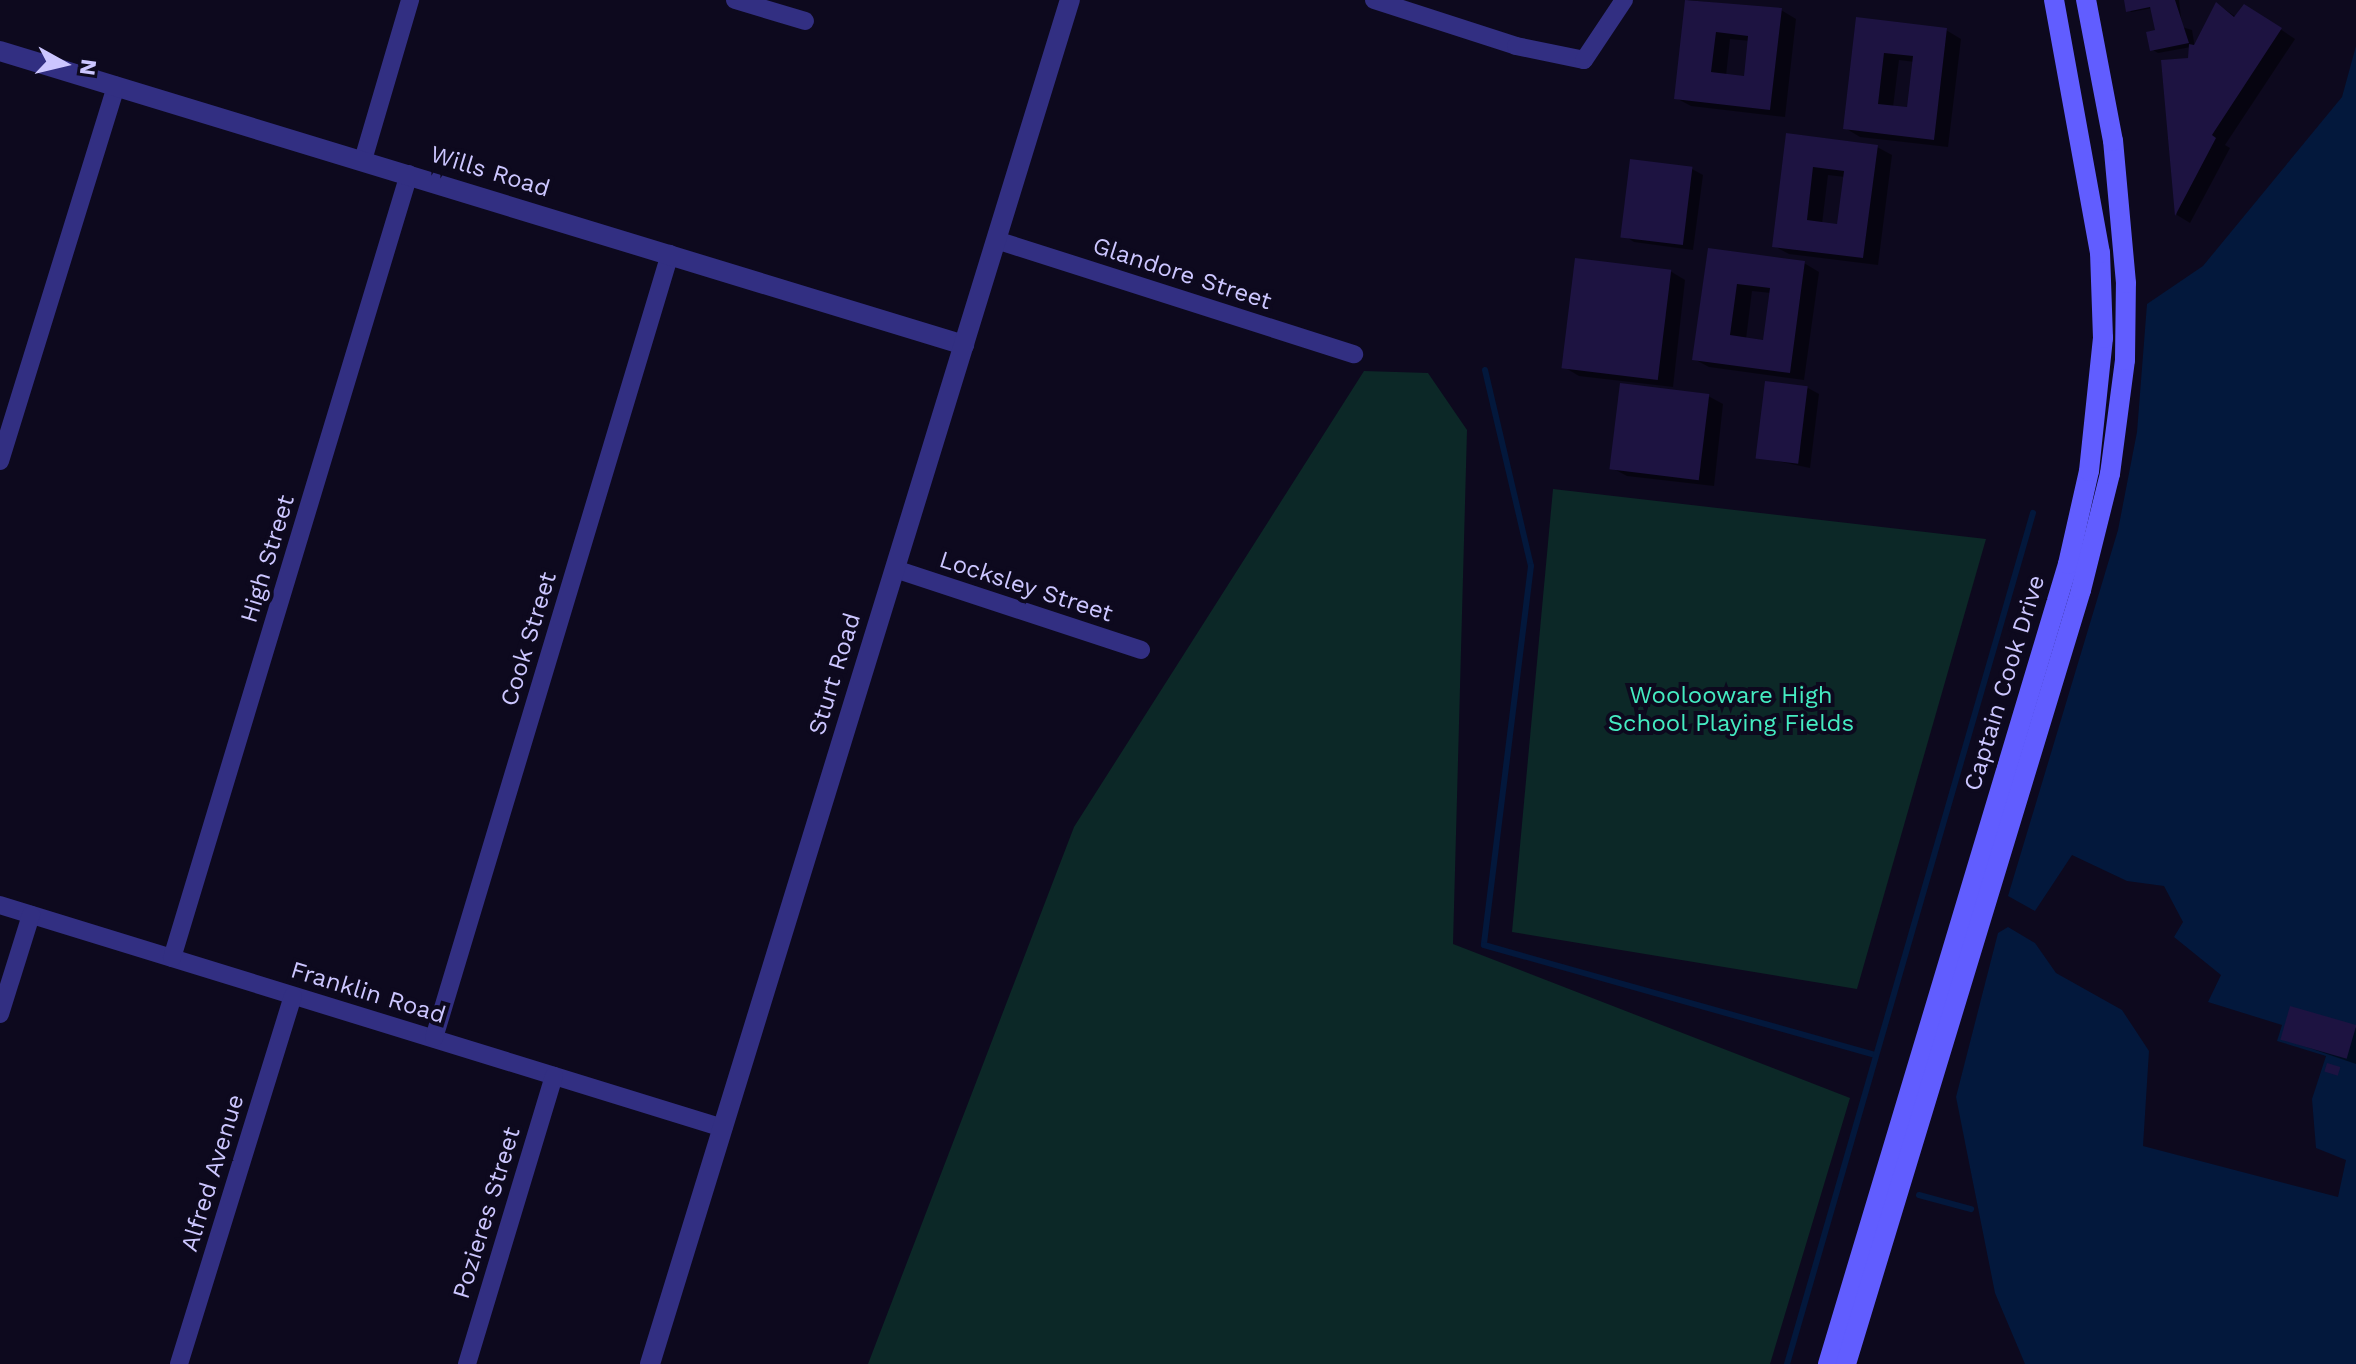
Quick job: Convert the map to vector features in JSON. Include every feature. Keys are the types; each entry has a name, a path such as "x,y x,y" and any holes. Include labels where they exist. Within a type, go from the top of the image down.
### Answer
{"main road":[{"name":"Captain Cook Drive","path":"1828,1364 2068,564 2089,471 2103,338 2100,253 2054,0"},
{"name":"Captain Cook Drive","path":"1846,1364 2081,590 2110,474 2125,360 2125,269 2113,141 2086,0"}],"street":[{"path":"363,160 410,0"},
{"path":"735,0 805,21"},
{"name":"Sturt Road","path":"650,1364 1070,0"},
{"path":"1374,0 1516,46 1584,60 1624,0"},
{"name":"Wills Road","path":"0,51 964,345"},
{"path":"0,461 116,86"},
{"name":"High Street","path":"172,958 409,174"},
{"name":"Glandore Street","path":"996,240 1354,354"},
{"name":"Cook Street","path":"434,1038 670,254"},
{"name":"Locksley Street","path":"895,569 1141,650"},
{"name":"Franklin Road","path":"0,905 723,1128"},
{"path":"0,1014 31,915"},
{"name":"Alfred Avenue","path":"179,1364 293,996"},
{"name":"Pozieres Street","path":"467,1364 554,1076"}],"green space":[{"path":"1364,371 1428,373 1467,430 1453,944 1850,1098 1770,1364 868,1364 1074,827"},
{"name":"Woolooware High School Playing Fields","path":"1553,489 1986,539 1857,989 1512,932"}],"water":[{"path":"2356,46 2356,1364 2025,1364 1995,1293 1956,1097 1998,933 2008,927 2035,943 2056,973 2122,1010 2149,1051 2143,1146 2338,1197 2346,1160 2316,1148 2312,1099 2326,1056 2277,1041 2282,1025 2208,1002 2221,975 2174,937 2183,922 2164,886 2127,881 2072,855 2035,911 2008,896 2118,530 2137,432 2147,304 2203,266 2342,97"}],"building":[{"path":"1685,0 1782,8 1770,110 1674,99","holes":["1716,32 1748,36 1744,76 1711,72"]},
{"path":"2124,0 2175,0 2189,43 2150,51 2146,32 2155,30 2150,7 2126,12"},
{"path":"2216,2 2234,17 2244,4 2282,28 2212,135 2216,138 2175,216 2161,60 2188,58 2189,44 2194,45"},
{"path":"1856,17 1947,28 1934,140 1843,129","holes":["1884,53 1913,56 1907,107 1878,104"]},
{"path":"1786,133 1878,145 1863,258 1772,247","holes":["1813,167 1844,171 1837,224 1807,220"]},
{"path":"1630,159 1693,167 1683,245 1620,237"},
{"path":"1708,248 1805,261 1790,373 1692,360","holes":["1737,284 1770,288 1763,340 1730,335"]},
{"path":"1575,258 1671,270 1658,380 1561,368"},
{"path":"1765,381 1808,386 1798,464 1755,458"},
{"path":"1620,383 1709,394 1699,480 1609,469"},
{"path":"2290,1006 2356,1025 2347,1059 2280,1040"},
{"path":"2327,1063 2340,1067 2338,1076 2324,1072"}],"waterway":[{"path":"1485,370 1531,566 1484,945 1875,1055"},
{"path":"1787,1364 2033,513"},
{"path":"1919,1195 1971,1209"}]}
